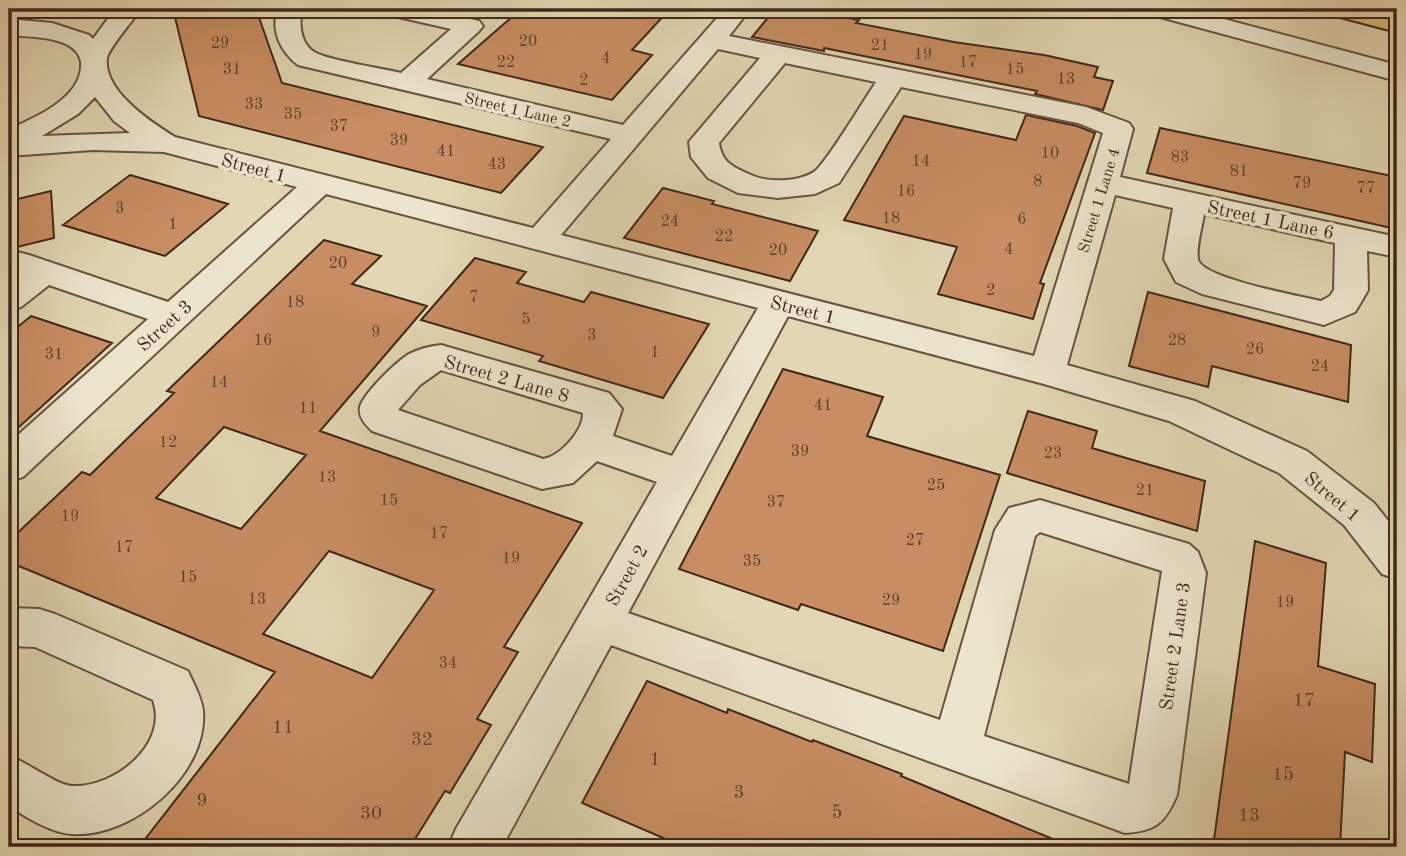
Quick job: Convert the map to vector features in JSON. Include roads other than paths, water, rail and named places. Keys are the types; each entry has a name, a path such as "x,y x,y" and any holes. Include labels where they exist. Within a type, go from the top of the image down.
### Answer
{"main road":[{"path":"1338,9 1397,24"}],"street":[{"path":"9,21 57,9"},
{"path":"9,139 58,116 83,95 96,65 128,9"},
{"name":"Street 1 Lane 2","path":"291,9 286,25 300,55 629,135"},
{"path":"394,9 470,26 407,82"},
{"path":"539,241 738,9"},
{"path":"1158,9 1397,73"},
{"path":"9,27 35,27 63,32 84,42 96,65"},
{"name":"Street 1 Lane 4","path":"711,40 1086,116 1119,129 1047,372"},
{"path":"778,54 704,142 706,158 719,172 749,186 778,189 804,187 828,177 893,77"},
{"name":"Street 1","path":"96,65 113,104 126,118 165,143"},
{"name":"Street 1","path":"9,147 93,141 165,143 1047,372 1182,411 1293,462 1359,514 1397,562"},
{"name":"Street 1 Lane 6","path":"1103,183 1397,247"},
{"name":"Street 3","path":"9,466 319,184"},
{"name":"Street 1 Lane 6","path":"1190,202 1181,259 1188,274 1214,286 1324,313 1343,304 1351,290 1351,237"},
{"path":"9,264 17,262 174,316"},
{"path":"9,299 44,272"},
{"name":"Street 2","path":"474,847 778,303"},
{"name":"Street 2 Lane 8","path":"441,357 596,403 603,409 604,416 589,443 571,464 559,472 542,474 386,421 379,415 379,407 420,363 441,357"},
{"path":"589,443 682,475"},
{"name":"Street 2 Lane 3","path":"600,622 1125,809 1141,808 1152,795 1184,573 1183,564 1174,556 1040,516 1024,520 1016,530 956,748"},
{"path":"9,627 39,628 171,687 180,700 182,718 178,738 167,758 153,775 113,802 69,811 9,779"}]}
